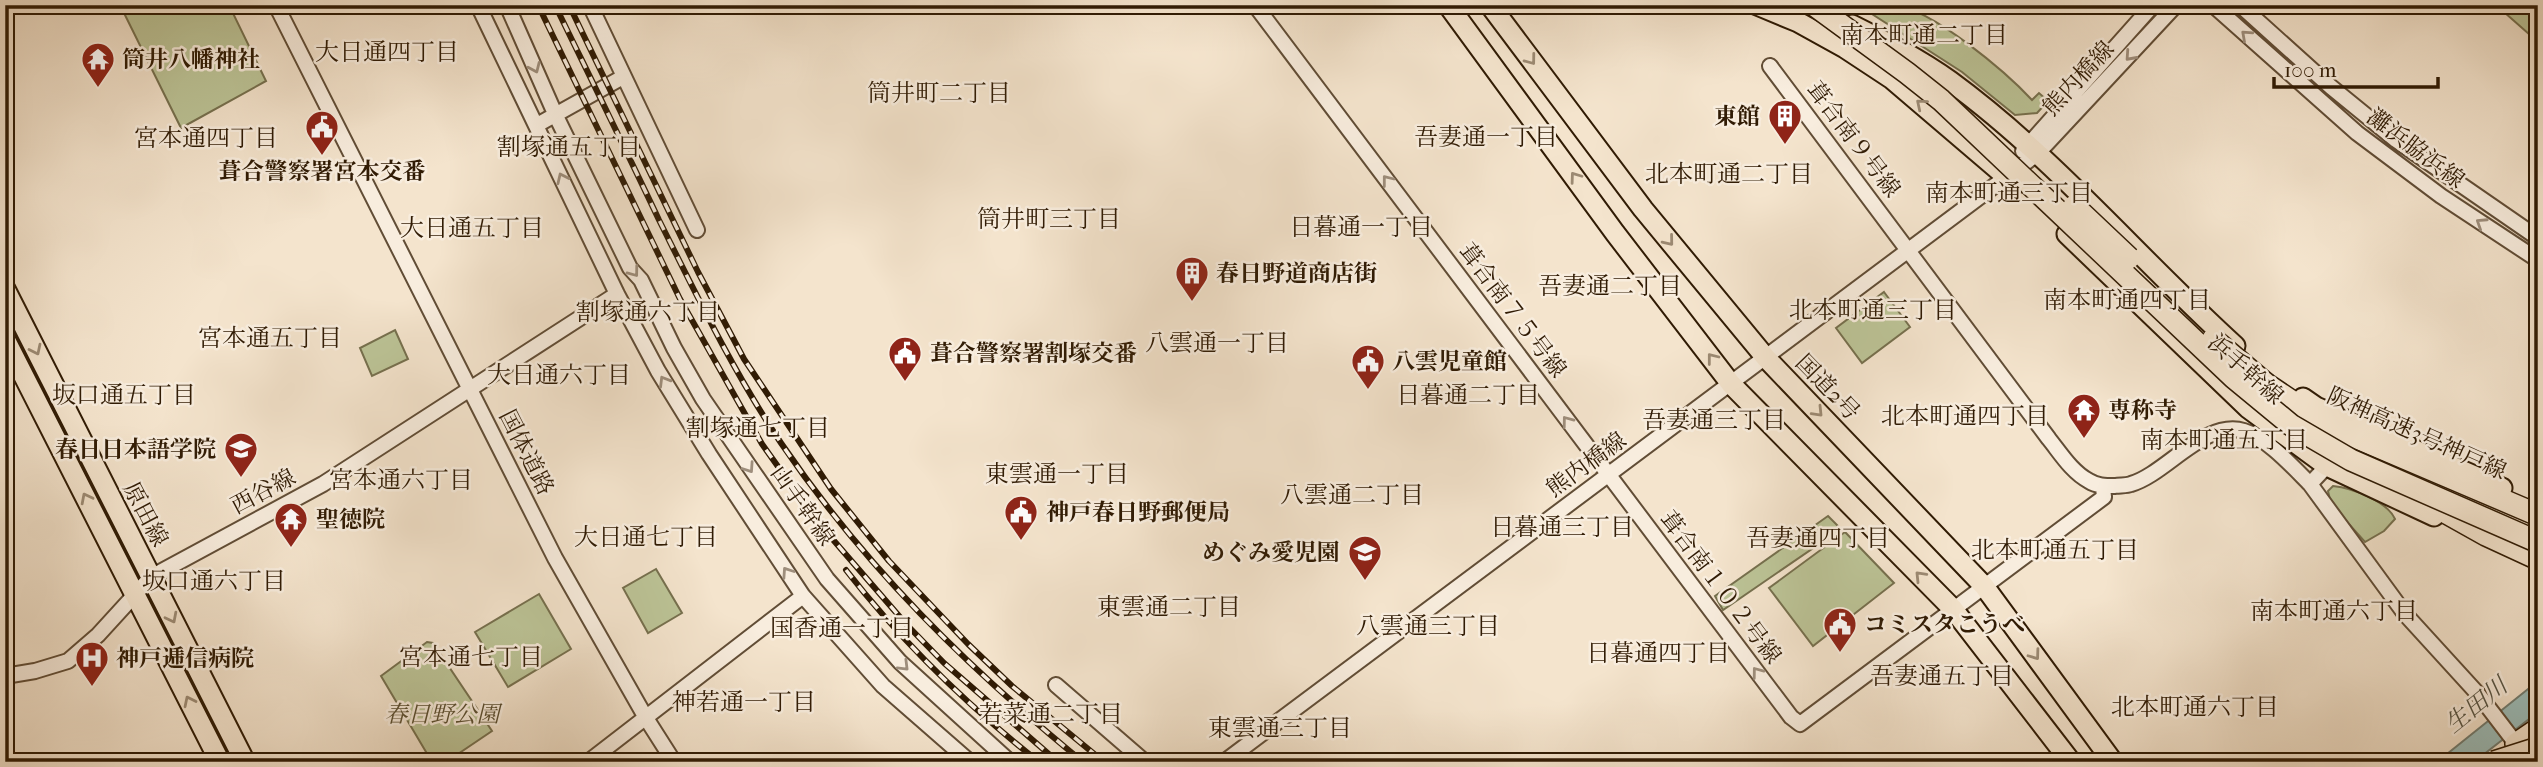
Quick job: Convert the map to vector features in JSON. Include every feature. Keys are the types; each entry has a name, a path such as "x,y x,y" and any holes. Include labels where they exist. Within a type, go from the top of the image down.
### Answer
{"highway":[{"name":"阪神高速3号神戸線","path":"1812,5 1907,73 1976,131 2257,399 2322,444 2376,472 2538,542"},
{"name":"阪神高速3号神戸線","path":"1838,5 1949,90 2232,356 2266,384 2315,417 2372,446 2538,515"},
{"path":"2315,417 2368,454 2538,528"},
{"path":"2376,472 2455,518 2538,559"},
{"path":"2515,741 2538,729"},
{"path":"2494,762 2538,748"}],"main road":[{"path":"1448,5 1607,222 1731,384 1953,609 2071,762"},
{"name":"国道2号","path":"1490,5 1643,209 1766,358 1984,586 2113,762"},
{"name":"浜手幹線","path":"1757,5 1798,22 1845,48 1892,79 2007,176 2248,408 2327,466 2468,531 2499,551 2538,568"},
{"name":"浜手幹線","path":"1812,5 1905,52 1948,80 2032,149 2208,322 2267,375 2316,407 2538,504"},
{"name":"原田線","path":"5,289 245,762"},
{"name":"原田線","path":"5,339 220,762"}],"street":[{"name":"国体道路","path":"276,5 555,558 674,762"},
{"path":"478,5 617,294 683,413 803,596 883,686 970,762"},
{"name":"山手幹線","path":"507,5 556,116 630,268 641,280 674,348 703,398 752,473 827,579 900,662 1010,762"},
{"path":"590,5 698,230"},
{"name":"葺合南７５号線","path":"1255,5 1609,475"},
{"name":"熊内橋線","path":"2032,149 2153,5"},
{"name":"熊内橋線","path":"1224,762 2007,176 2176,5"},
{"name":"灘浜脇浜線","path":"2213,5 2357,133 2433,191 2538,260"},
{"name":"灘浜脇浜線","path":"2240,5 2331,87 2396,140 2538,238"},
{"name":"葺合南９号線","path":"1770,66 2065,459 2090,482 2103,487"},
{"path":"537,125 623,77"},
{"name":"西谷線","path":"5,676 68,661 98,635 151,577 324,484 617,294"},
{"path":"1953,609 2104,497 2103,487 2135,482 2153,474 2207,435 2225,430 2244,431 2264,443 2310,484 2404,614 2488,707 2530,762"},
{"path":"2310,484 2327,466"},
{"name":"葺合南１０２号線","path":"1609,475 1791,717 1800,724 1953,609"},
{"path":"588,762 803,596"},
{"path":"1056,685 1145,762"}],"green space":[{"path":"120,5 229,5 266,81 181,128"},
{"path":"1858,5 1895,5 1929,18 1987,59 2032,100 2039,93 2048,101 2037,113 2015,115 1962,72"},
{"path":"2496,5 2537,5 2538,42"},
{"path":"1884,292 1910,327 1862,363 1836,328"},
{"path":"395,330 408,359 372,376 360,348"},
{"path":"2333,486 2368,496 2391,512 2395,519 2384,531 2365,542 2331,504 2328,491"},
{"path":"1828,516 1841,529 1723,610 1715,596"},
{"path":"1845,532 1894,583 1813,646 1769,588"},
{"path":"656,569 682,613 648,633 623,588"},
{"path":"539,594 571,649 508,687 475,632"},
{"name":"春日野公園","path":"427,642 433,643 492,731 446,762 432,762 381,676"}],"water":[{"path":"2538,681 2538,712 2474,762 2437,762"}],"railway":[{"path":"538,5 680,299 762,444 816,520 906,624 944,663 1058,762"},
{"path":"555,5 702,306 747,389 781,443 848,532 920,614 999,690 1083,762"},
{"path":"569,5 698,272 744,359 831,489 889,561 968,644 1012,686 1104,762"},
{"path":"846,570 890,623 937,672 1039,762"}],"place":[{"name":"筒井八幡神社","path":"98,89"},
{"name":"東館","path":"1785,146"},
{"name":"葺合警察署宮本交番","path":"322,157"},
{"name":"春日野道商店街","path":"1192,303"},
{"name":"葺合警察署割塚交番","path":"905,383"},
{"name":"八雲児童館","path":"1368,391"},
{"name":"専称寺","path":"2084,440"},
{"name":"春日日本語学院","path":"241,479"},
{"name":"神戸春日野郵便局","path":"1021,542"},
{"name":"聖徳院","path":"291,549"},
{"name":"めぐみ愛児園","path":"1365,582"},
{"name":"コミスタこうべ","path":"1840,654"},
{"name":"神戸逓信病院","path":"92,688"}],"district":[{"name":"南本町通二丁目","path":"1924,35"},
{"name":"大日通四丁目","path":"387,52"},
{"name":"筒井町二丁目","path":"939,93"},
{"name":"吾妻通一丁目","path":"1486,137"},
{"name":"宮本通四丁目","path":"206,138"},
{"name":"割塚通五丁目","path":"569,147"},
{"name":"北本町通二丁目","path":"1729,174"},
{"name":"南本町通三丁目","path":"2009,193"},
{"name":"筒井町三丁目","path":"1049,219"},
{"name":"日暮通一丁目","path":"1361,227"},
{"name":"大日通五丁目","path":"472,228"},
{"name":"吾妻通二丁目","path":"1610,286"},
{"name":"南本町通四丁目","path":"2127,300"},
{"name":"北本町通三丁目","path":"1873,310"},
{"name":"割塚通六丁目","path":"648,312"},
{"name":"宮本通五丁目","path":"270,338"},
{"name":"八雲通一丁目","path":"1217,343"},
{"name":"大日通六丁目","path":"559,375"},
{"name":"坂口通五丁目","path":"124,395"},
{"name":"日暮通二丁目","path":"1468,395"},
{"name":"北本町通四丁目","path":"1965,416"},
{"name":"吾妻通三丁目","path":"1714,420"},
{"name":"割塚通七丁目","path":"758,428"},
{"name":"南本町通五丁目","path":"2224,440"},
{"name":"東雲通一丁目","path":"1057,474"},
{"name":"宮本通六丁目","path":"401,480"},
{"name":"八雲通二丁目","path":"1352,495"},
{"name":"日暮通三丁目","path":"1562,527"},
{"name":"大日通七丁目","path":"646,537"},
{"name":"吾妻通四丁目","path":"1818,538"},
{"name":"北本町通五丁目","path":"2055,550"},
{"name":"坂口通六丁目","path":"214,581"},
{"name":"東雲通二丁目","path":"1169,607"},
{"name":"南本町通六丁目","path":"2334,611"},
{"name":"八雲通三丁目","path":"1428,626"},
{"name":"国香通一丁目","path":"842,628"},
{"name":"日暮通四丁目","path":"1658,653"},
{"name":"宮本通七丁目","path":"471,657"},
{"name":"吾妻通五丁目","path":"1942,676"},
{"name":"神若通一丁目","path":"744,702"},
{"name":"北本町通六丁目","path":"2195,707"},
{"name":"若菜通二丁目","path":"1051,714"},
{"name":"東雲通三丁目","path":"1280,728"}],"water label":[{"name":"生田川","path":"2476,705"}]}
